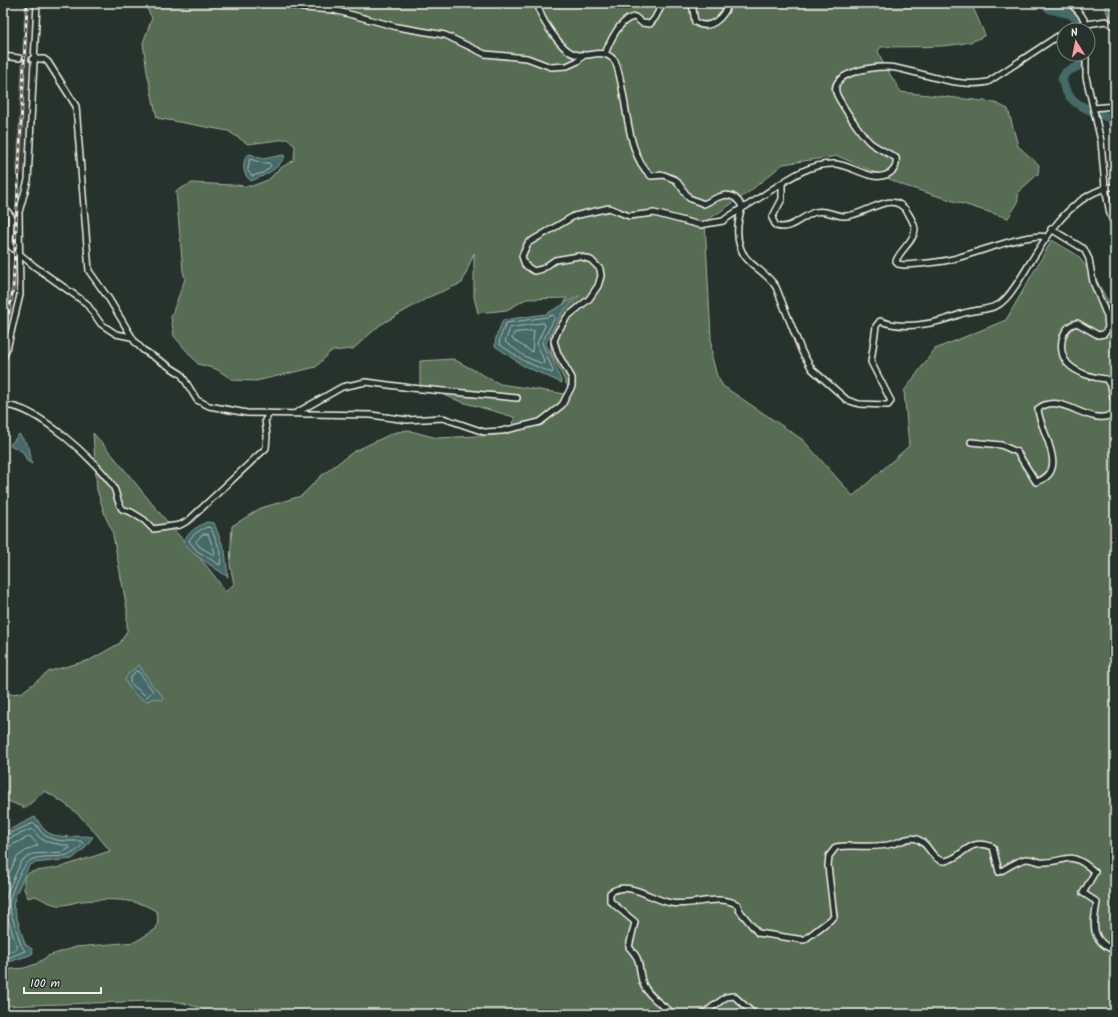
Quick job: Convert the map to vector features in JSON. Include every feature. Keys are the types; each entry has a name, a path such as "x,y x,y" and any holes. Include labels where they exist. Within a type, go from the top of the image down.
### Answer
{"street":[{"path":"3,358 8,345 20,295 19,212 28,180 33,59 38,3"},
{"path":"283,3 304,8 334,10 397,27 445,35 485,54 527,58 551,66 567,66 578,61 583,55"},
{"path":"539,3 539,13 559,42 573,54 605,54 613,59 617,65 624,108 635,148 646,171 651,176 664,175 676,180 689,198 704,204 717,197 728,195 739,200 742,207 738,220 738,239 742,253 750,262 770,278 776,286 802,352 812,369 847,400 859,404 888,405 891,401 871,362 876,326 880,321 886,323 921,325 934,323 968,310 991,308 1001,304 1017,283 1051,229 1066,213 1088,196 1105,187 1115,186"},
{"path":"605,54 610,42 624,21 635,17 642,23 650,24 663,3"},
{"path":"692,3 695,22 704,25 716,22 721,18 729,3"},
{"path":"1070,3 1083,22"},
{"path":"1096,22 1106,21 1115,27"},
{"path":"33,59 44,59 48,62 76,106 89,271 109,299 131,337 142,350 181,374 196,400 220,409 247,413 371,415 407,420 442,418 484,432 502,431 540,422 562,405 572,386 572,378 558,354 554,341 557,333 568,317 589,299 598,286 601,276 600,269 594,263 586,257 579,256 555,260 542,269 534,271 525,265 522,256 528,243 574,216 609,208 629,216 654,213 700,225 723,221 742,207 792,177 809,170 834,164 876,177 886,176 897,166 896,158 872,144 864,136 840,100 835,90 836,83 842,76 849,73 886,67 954,82 978,84 988,82 1018,64 1056,37"},
{"path":"3,56 19,58"},
{"path":"1086,62 1086,76 1101,140 1105,187 1110,214 1115,226"},
{"path":"1093,108 1115,106"},
{"path":"782,184 782,199 772,218 776,226 779,227 794,224 814,213 824,211 845,216 857,214 883,204 894,202 904,206 915,229 912,237 896,261 898,264 904,265 952,259 1022,239 1040,235 1046,237"},
{"path":"3,206 11,216 10,246 34,266 86,303 101,324 116,334 131,337"},
{"path":"971,442 1000,444 1016,452 1036,482 1044,480 1050,472 1053,457 1051,446 1040,421 1038,409 1043,406 1055,404 1100,418 1113,414 1115,407 1111,387 1106,379 1090,376 1077,370 1064,358 1061,345 1064,334 1069,326 1077,323 1098,335 1104,334 1108,328 1108,322 1093,282 1089,259 1084,249 1051,229"},
{"path":"295,413 342,387 366,382 411,388 517,398"},
{"path":"3,406 14,407 49,424 103,474 114,488 122,509 131,512 144,520 153,529 180,525 189,520 266,448 267,436 264,420 267,418 267,413"},
{"path":"674,1014 655,998 642,982 639,959 629,948 635,922 610,901 610,893 614,890 625,888 671,904 728,901 738,905 739,910 758,933 804,940 834,917 828,866 829,856 836,847 880,847 914,838 924,843 935,857 945,861 973,845 986,844 993,847 999,872 1026,859 1040,862 1069,857 1077,859 1085,863 1095,872 1083,893 1097,902 1094,924 1096,936 1106,947 1115,951"},
{"path":"703,1014 726,997 734,996 754,1014"}],"shaded area":[{"path":"24,3 32,3 24,175 15,174"}],"green space":[{"path":"144,3 971,3 985,35 976,40 951,45 881,47 878,51 883,63 901,92 993,102 1008,109 1018,146 1039,165 1038,174 1019,191 1017,204 1008,218 905,186 838,156 783,164 749,192 705,222 712,357 717,376 723,386 803,440 853,496 909,446 904,391 935,349 1006,320 1052,240 1077,255 1096,279 1115,315 1115,1014 212,1014 201,1008 179,1002 151,1001 3,1006 3,970 24,968 36,964 48,956 76,947 135,942 156,929 158,921 157,912 149,907 130,901 91,900 58,905 52,904 35,896 28,898 24,889 24,876 31,872 61,867 110,851 81,817 45,791 25,808 3,799 3,709 8,694 21,693 50,671 90,660 120,643 127,631 127,609 112,530 106,518 97,490 93,433 113,455 169,524 206,565 225,592 234,584 230,565 232,526 261,508 301,496 321,476 353,452 393,433 407,430 437,438 496,435 513,430 514,417 462,402 420,386 420,361 453,359 500,384 572,395 551,353 550,328 567,298 526,299 507,310 478,313 474,297 474,253 462,283 429,297 380,325 353,349 331,351 316,367 256,381 233,380 216,369 198,364 174,336 171,317 185,279 176,191 192,183 252,186 268,180 279,169 294,160 295,146 287,139 248,144 228,131 157,118 147,72 143,43 152,18"},
{"path":"1104,3 1115,3 1115,21 1108,16"}],"water":[{"path":"250,154 263,159 283,155 285,156 275,168 251,181 246,176 244,166 246,156"},
{"path":"580,295 562,312 546,343 562,383 522,365 495,346 496,337 503,320 546,314"},
{"path":"19,434 29,447 32,464 27,461 23,452 10,445"},
{"path":"207,522 214,523 225,551 228,577 194,554 183,541 200,525"},
{"path":"139,665 152,685 162,695 163,700 152,698 149,701 142,699 128,686 125,679 129,673"},
{"path":"35,817 49,833 61,836 93,837 83,850 72,859 34,863 29,866 16,894 13,905 25,944 32,949 33,953 3,964 3,833"}],"waterway":[{"path":"1042,3 1050,9 1071,14 1077,22"},
{"path":"1081,62 1081,65 1066,72 1062,79 1065,88 1074,101 1087,109 1110,118 1115,128"}],"tunnel":[{"path":"19,58 32,59"}],"railway":[{"path":"3,336 13,289 27,3"}]}
